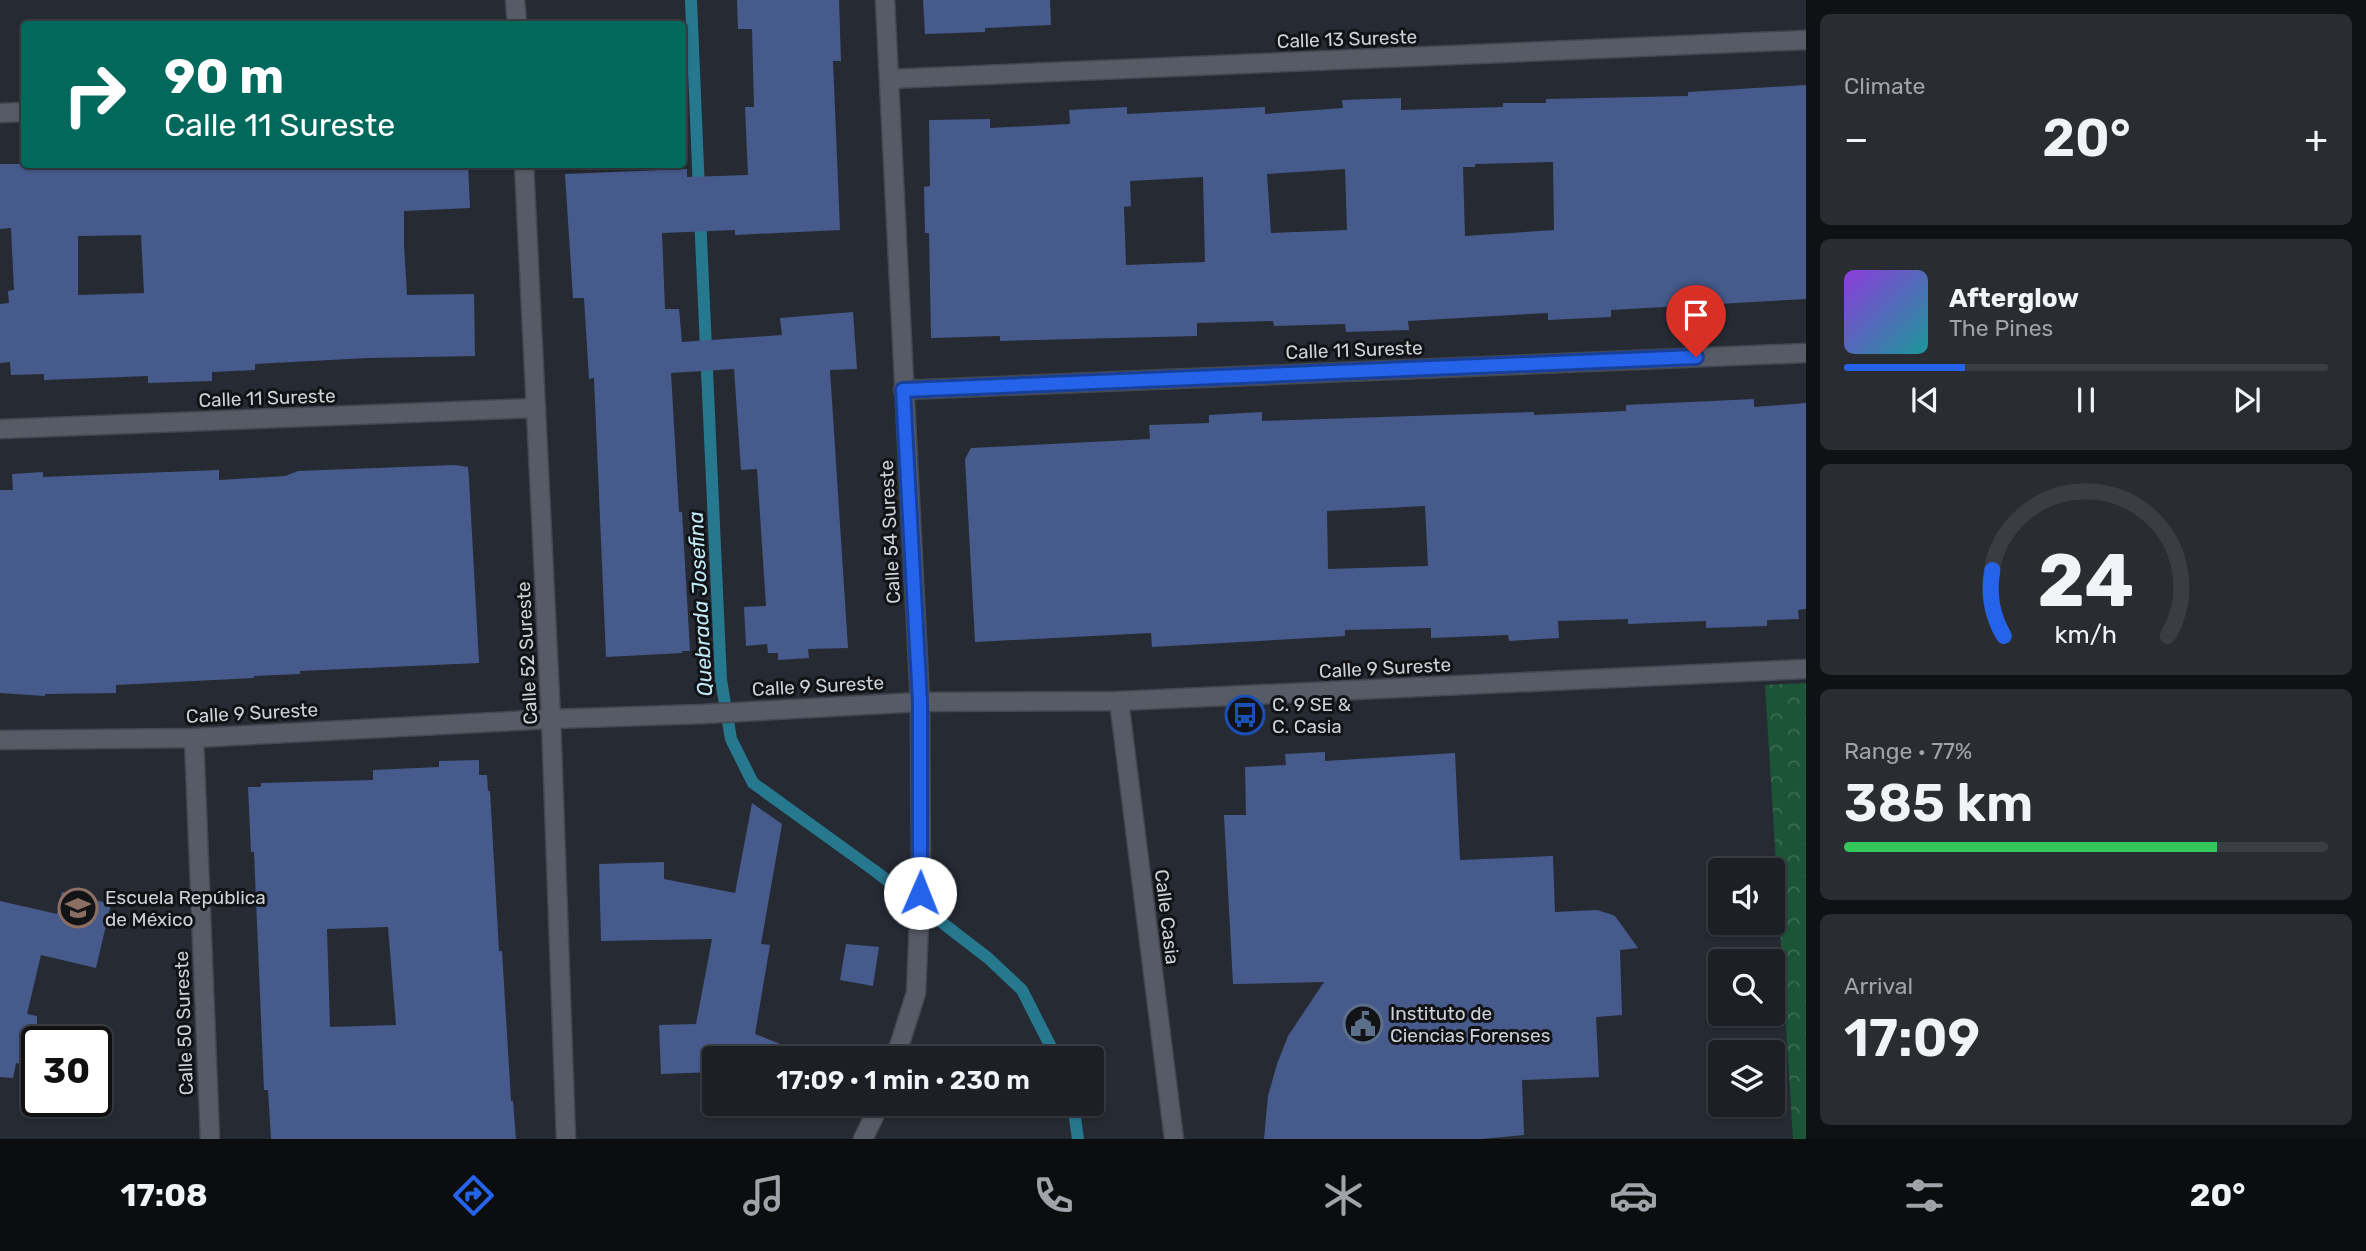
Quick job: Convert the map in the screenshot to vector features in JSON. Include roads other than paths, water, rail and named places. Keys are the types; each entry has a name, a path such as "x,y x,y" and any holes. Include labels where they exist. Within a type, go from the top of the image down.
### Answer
{"street":[{"path":"515,0 517,21"},
{"name":"Calle 54 Sureste","path":"885,0 920,702 921,874 916,993 899,1046"},
{"name":"Calle 13 Sureste","path":"889,79 1806,40"},
{"path":"0,113 21,112"},
{"name":"Calle 52 Sureste","path":"524,168 551,719 566,1139"},
{"name":"Calle 11 Sureste","path":"903,390 1806,353"},
{"name":"Calle 11 Sureste","path":"0,429 536,408"},
{"name":"Calle 9 Sureste","path":"0,740 194,738 920,702 1119,701 1806,669"},
{"name":"Calle Casia","path":"1119,701 1174,1139"},
{"name":"Calle 50 Sureste","path":"194,738 210,1139"},
{"path":"863,1139 874,1116"}],"waterway":[{"name":"Quebrada Josefina","path":"691,0 699,191"},
{"name":"Quebrada Josefina","path":"700,216 721,680 731,739 753,783 875,871 988,958 1022,990 1050,1046"},
{"name":"Quebrada Josefina","path":"1075,1116 1078,1139"}],"place":[{"name":"C. 9 SE & C. Casia","path":"1245,715"},
{"name":"Escuela República de México","path":"78,908"},
{"name":"Instituto de Ciencias Forenses","path":"1363,1024"}]}
